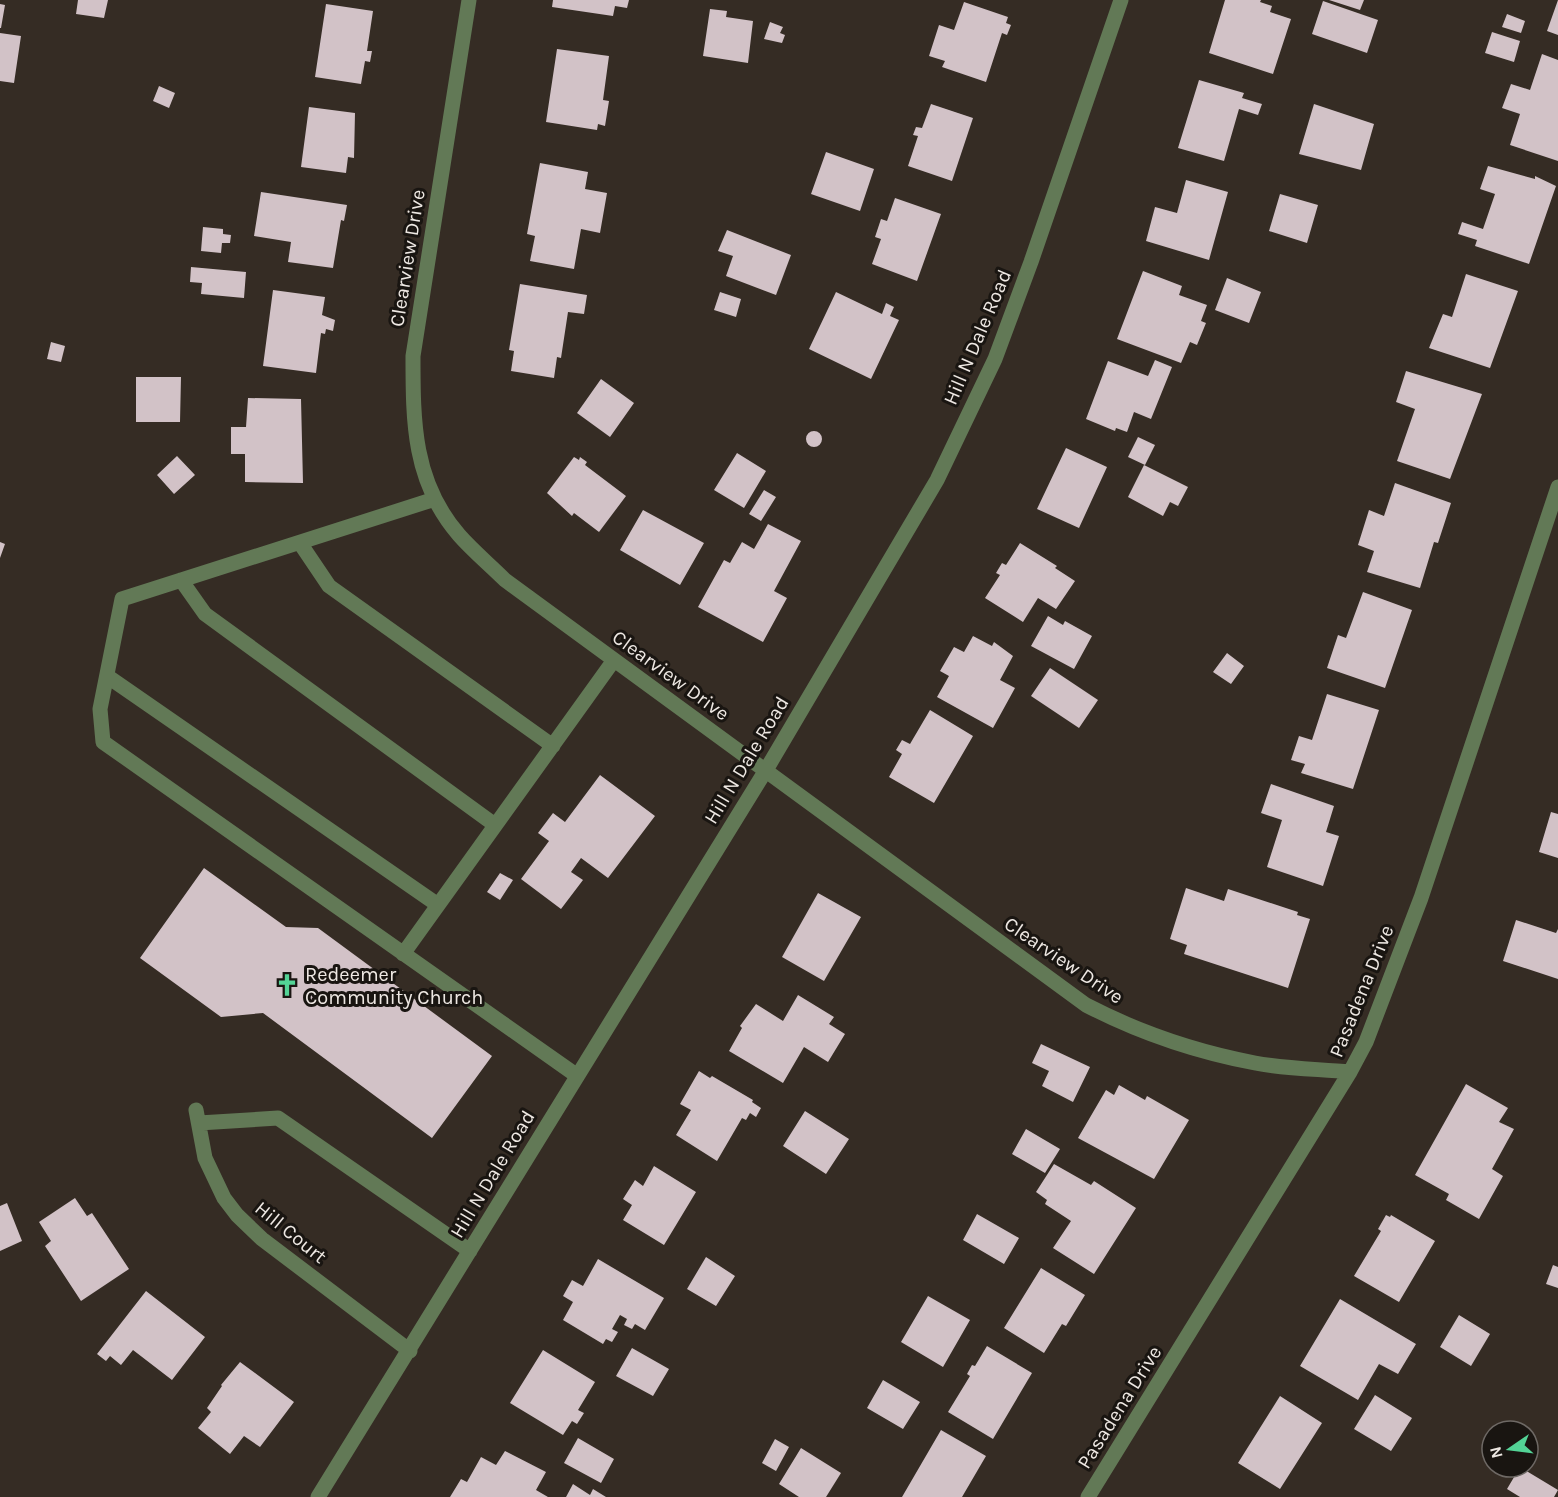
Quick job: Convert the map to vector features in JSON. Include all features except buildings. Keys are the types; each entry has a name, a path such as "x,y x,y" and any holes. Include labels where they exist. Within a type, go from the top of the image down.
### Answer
{"street":[{"name":"Clearview Drive","path":"469,0 413,356 416,451 435,499 458,534 505,580 1086,1005 1123,1024 1206,1051 1256,1064 1350,1072"},
{"name":"Hill N Dale Road","path":"318,1497 766,770 937,480 994,359 1031,262 1120,0"},
{"name":"Pasadena Drive","path":"1088,1497 1350,1072 1366,1042 1420,897 1558,487"},
{"path":"435,499 122,599 100,709 103,742 576,1075"},
{"path":"300,543 329,586 553,746"},
{"path":"181,580 205,614 495,825"},
{"path":"403,954 614,660"},
{"path":"107,676 438,905"},
{"name":"Hill Court","path":"410,1351 262,1239 237,1215 224,1198 205,1158 197,1116 278,1118 470,1251"}],"place":[{"name":"Redeemer Community Church","path":"287,985"}]}
